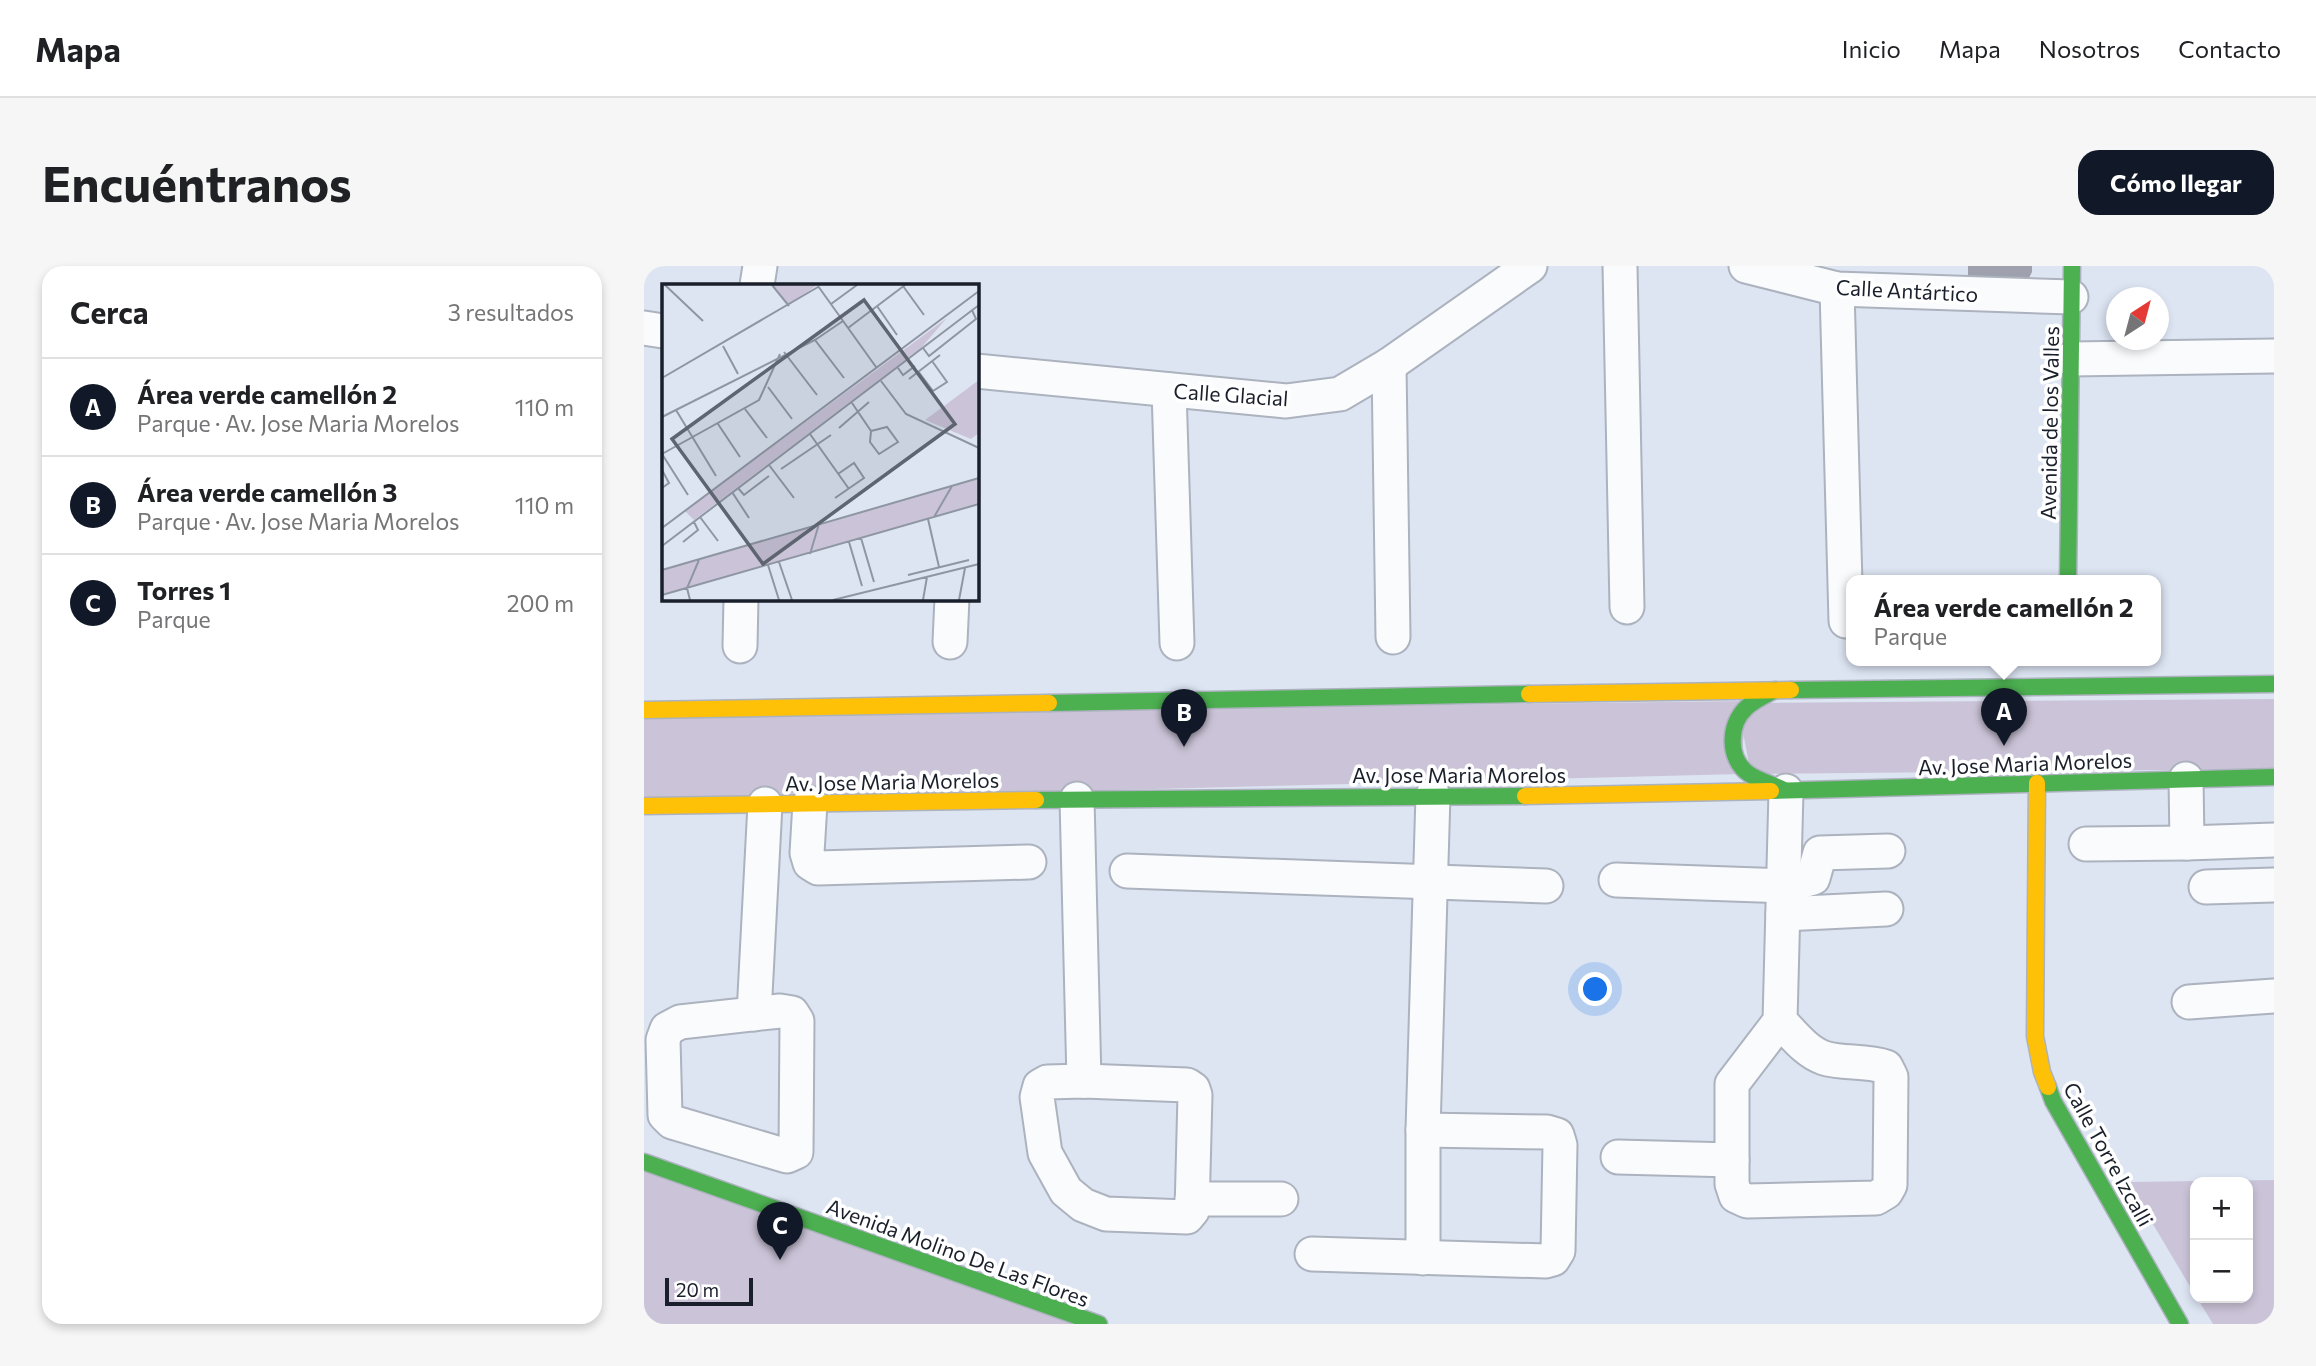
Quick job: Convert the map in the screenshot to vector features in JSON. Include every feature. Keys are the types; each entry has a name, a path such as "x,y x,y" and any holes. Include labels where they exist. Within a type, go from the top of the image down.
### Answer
{"main road":[{"name":"Avenida de los Valles","path":"2068,575 2071,282"},
{"path":"644,710 1775,690 2067,680 2274,684"},
{"path":"1775,690 1745,708 1735,726 1732,741 1734,757 1748,773 1786,791"},
{"name":"Av. Jose Maria Morelos","path":"644,806 1606,795 2274,777"},
{"name":"Calle Torre Izcalli","path":"2037,783 2035,1036 2042,1072 2053,1101 2180,1324"},
{"name":"Avenida Molino De Las Flores","path":"644,1162 1099,1324"}],"street":[{"path":"757,284 760,266"},
{"name":"Calle Glacial","path":"978,371 1286,401 1340,394 1389,365 1530,266"},
{"path":"1620,266 1627,607"},
{"name":"Calle Antártico","path":"1746,266 1837,289 2071,282"},
{"path":"1837,289 1846,621"},
{"path":"644,328 662,331"},
{"path":"2071,359 2274,356"},
{"path":"1389,365 1393,638"},
{"path":"1169,390 1177,643"},
{"path":"740,646 741,600"},
{"path":"950,642 951,600"},
{"path":"2186,779 2187,842"},
{"path":"1780,1021 1805,1047 1824,1058 1875,1063 1886,1067 1891,1076 1890,1185 1886,1192 1876,1198 1747,1200 1736,1196 1732,1184 1732,1084 1780,1021 1786,791"},
{"path":"1423,1258 1423,1130 1433,795"},
{"path":"1077,799 1084,1081"},
{"path":"810,803 807,853 810,863 818,868 1029,862"},
{"path":"754,1014 765,804"},
{"path":"2087,844 2274,841"},
{"path":"1784,900 1813,878 1820,853 1888,851"},
{"path":"1127,872 1546,886"},
{"path":"1616,880 1886,909"},
{"path":"2206,887 2274,885"},
{"path":"2189,1002 2274,996"},
{"path":"780,1011 792,1013 797,1021 797,1143 796,1152 788,1156 672,1122 664,1115 663,1040 667,1029 680,1022 754,1014 780,1011"},
{"path":"1084,1081 1187,1085 1193,1088 1192,1211 1187,1217 1180,1219 1106,1214 1083,1205 1066,1191 1045,1153 1037,1097 1040,1086 1047,1082 1084,1081"},
{"path":"1312,1254 1546,1261 1553,1259 1558,1251 1560,1145 1557,1136 1547,1132 1423,1130"},
{"path":"1618,1157 1732,1160"},
{"path":"1192,1199 1281,1199"}],"shaded area":[{"path":"2274,699 2274,769 1751,774 1740,717 1753,703"},
{"path":"1747,701 1740,774 644,802 644,715"},
{"path":"644,1164 1095,1324 644,1324"},
{"path":"2253,1180 2274,1180 2274,1324 2213,1324 2200,1303 2253,1303"},
{"path":"2190,1181 2190,1287 2128,1182"}],"building":[{"path":"1968,266 2032,266 2032,272 2024,282 1968,281"}],"traffic: fast":[{"path":"2068,575 2072,266"},
{"path":"1791,690 2274,684"},
{"path":"1775,690 1753,702 1741,714 1733,732 1733,741 1734,751 1742,768 1784,790"},
{"path":"1049,703 1529,694"},
{"path":"1771,791 2274,777"},
{"path":"1036,800 1525,796"},
{"path":"2048,1087 2053,1101 2180,1324"},
{"path":"644,1162 1099,1324"}],"traffic: slow":[{"path":"1529,694 1791,690"},
{"path":"644,710 1049,703"},
{"path":"2037,783 2035,1036 2042,1072 2048,1087"},
{"path":"1525,796 1771,791"},
{"path":"644,806 1036,800"}],"place":[{"name":"Área verde camellón 2","path":"2004,746"},
{"name":"Área verde camellón 3","path":"1184,747"},
{"name":"Torres 1","path":"780,1260"}]}
